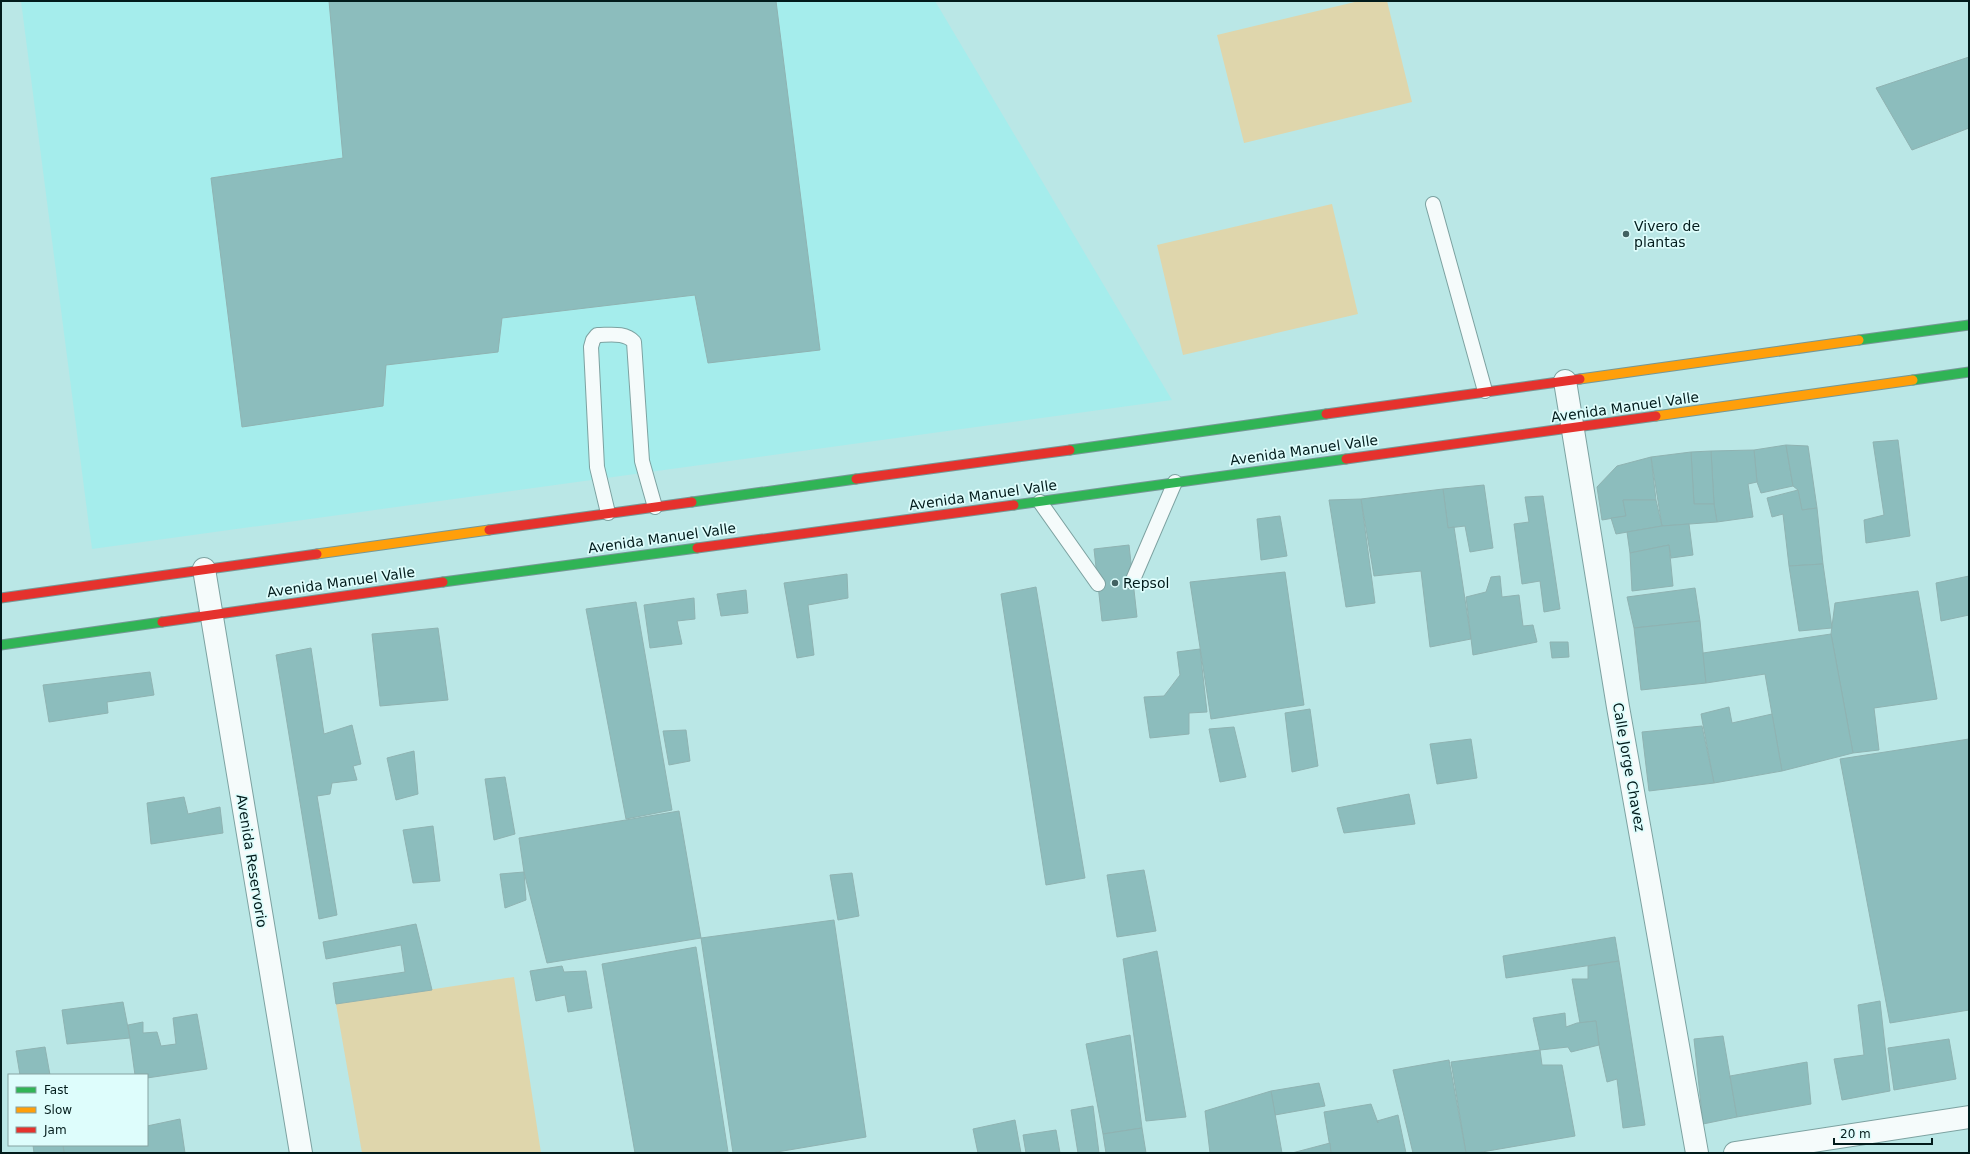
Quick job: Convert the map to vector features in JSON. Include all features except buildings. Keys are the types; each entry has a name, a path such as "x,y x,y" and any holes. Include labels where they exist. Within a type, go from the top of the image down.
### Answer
{"main road":[{"path":"1,598 1969,324"},
{"name":"Avenida Manuel Valle","path":"1,645 212,614 1040,502 1969,372"}],"street":[{"name":"Calle Jorge Chavez","path":"1565,381 1618,707 1697,1153"},
{"name":"Avenida Reservorio","path":"204,569 301,1153"},
{"path":"1735,1153 1969,1118"}],"lane":[{"path":"1433,204 1485,391"},
{"path":"608,513 597,467 591,347 593,340 597,335 625,336 634,342 642,461 655,507"},
{"path":"1132,582 1175,482"},
{"path":"1040,502 1098,584"}],"shaded area":[{"path":"21,1 935,1 1172,400 92,549"},
{"path":"1359,1 1387,1 1412,102 1244,143 1217,35"},
{"path":"1332,204 1358,314 1183,355 1157,245"},
{"path":"514,977 541,1153 362,1153 336,1004"}],"traffic: fast":[{"path":"1859,340 1969,325"},
{"path":"1913,380 1969,372"},
{"path":"1070,450 1326,414"},
{"path":"1014,505 1346,459"},
{"path":"692,502 856,479"},
{"path":"443,582 697,548"},
{"path":"1,645 162,622"}],"traffic: slow":[{"path":"1580,379 1859,340"},
{"path":"1656,416 1913,380"},
{"path":"317,554 489,530"}],"traffic: jam":[{"path":"1326,414 1580,379"},
{"path":"1346,459 1656,416"},
{"path":"856,479 1070,450"},
{"path":"489,530 692,502"},
{"path":"697,548 1014,505"},
{"path":"1,598 317,554"},
{"path":"162,622 443,582"}],"place":[{"name":"Vivero de plantas","path":"1626,234"},
{"name":"Repsol","path":"1115,583"}]}
